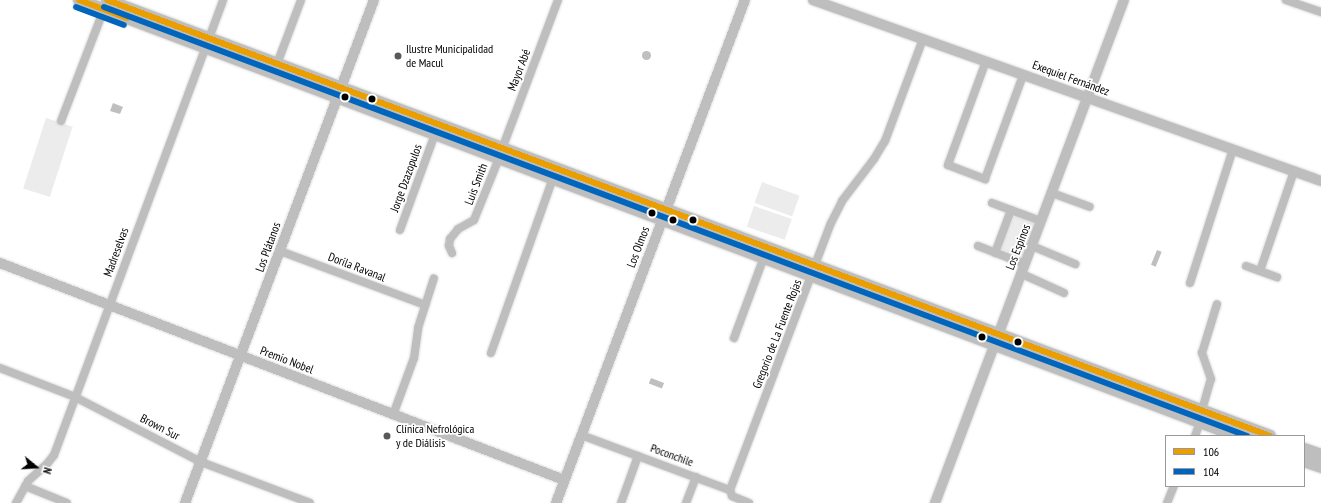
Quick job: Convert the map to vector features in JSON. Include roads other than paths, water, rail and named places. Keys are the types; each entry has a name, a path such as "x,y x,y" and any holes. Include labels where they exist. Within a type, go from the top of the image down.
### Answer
{"main road":[{"path":"78,0 107,3 339,93 1201,416 1267,435"},
{"path":"207,43 277,64 339,93 435,134 500,153"},
{"path":"664,214 764,257 814,270"},
{"path":"1201,416 1235,435"},
{"path":"1305,449 1321,455"},
{"path":"1305,461 1321,468"}],"street":[{"name":"Madreselvas","path":"16,503 25,486 32,477 52,458 223,0"},
{"path":"277,64 301,0"},
{"name":"Los Plátanos","path":"185,503 202,462 374,0"},
{"name":"Mayor Abé","path":"500,153 558,0"},
{"name":"Los Olmos","path":"556,503 745,0"},
{"name":"Exequiel Fernández","path":"813,0 1321,181"},
{"name":"Los Espinos","path":"935,503 1124,0"},
{"path":"1286,0 1321,12"},
{"path":"61,121 107,3"},
{"name":"Gregorio de La Fuente Rojas","path":"730,490 839,206 878,153 885,141 923,39"},
{"path":"986,62 948,165 986,179 1023,75"},
{"name":"Jorge Dzazopulos","path":"400,230 435,134"},
{"path":"1190,284 1233,149"},
{"name":"Luis Smith","path":"452,253 450,239 458,228 474,220 500,153"},
{"path":"1260,271 1294,171"},
{"path":"491,353 554,173"},
{"path":"1052,193 1090,207"},
{"path":"992,203 1041,221"},
{"path":"995,253 1011,210"},
{"path":"978,246 995,253 1064,293"},
{"path":"1032,246 1076,264"},
{"name":"Dorila Ravanal","path":"280,251 425,305"},
{"path":"734,338 764,257"},
{"name":"Premio Nobel","path":"0,264 564,480"},
{"path":"1246,266 1277,277"},
{"path":"393,415 414,358 418,328 434,278"},
{"path":"1195,435 1211,379 1202,353 1217,304"},
{"name":"Brown Sur","path":"0,368 76,397 202,462 310,503"},
{"name":"Poconchile","path":"581,434 730,490 732,496 749,503"},
{"path":"621,503 638,456"},
{"path":"686,503 696,477"},
{"path":"25,486 67,503"},
{"path":"1167,503 1174,487"}],"place":[{"name":"Ilustre Municipalidad de Macul","path":"398,56"},
{"name":"Clínica Nefrológica y de Diálisis","path":"387,436"}]}
